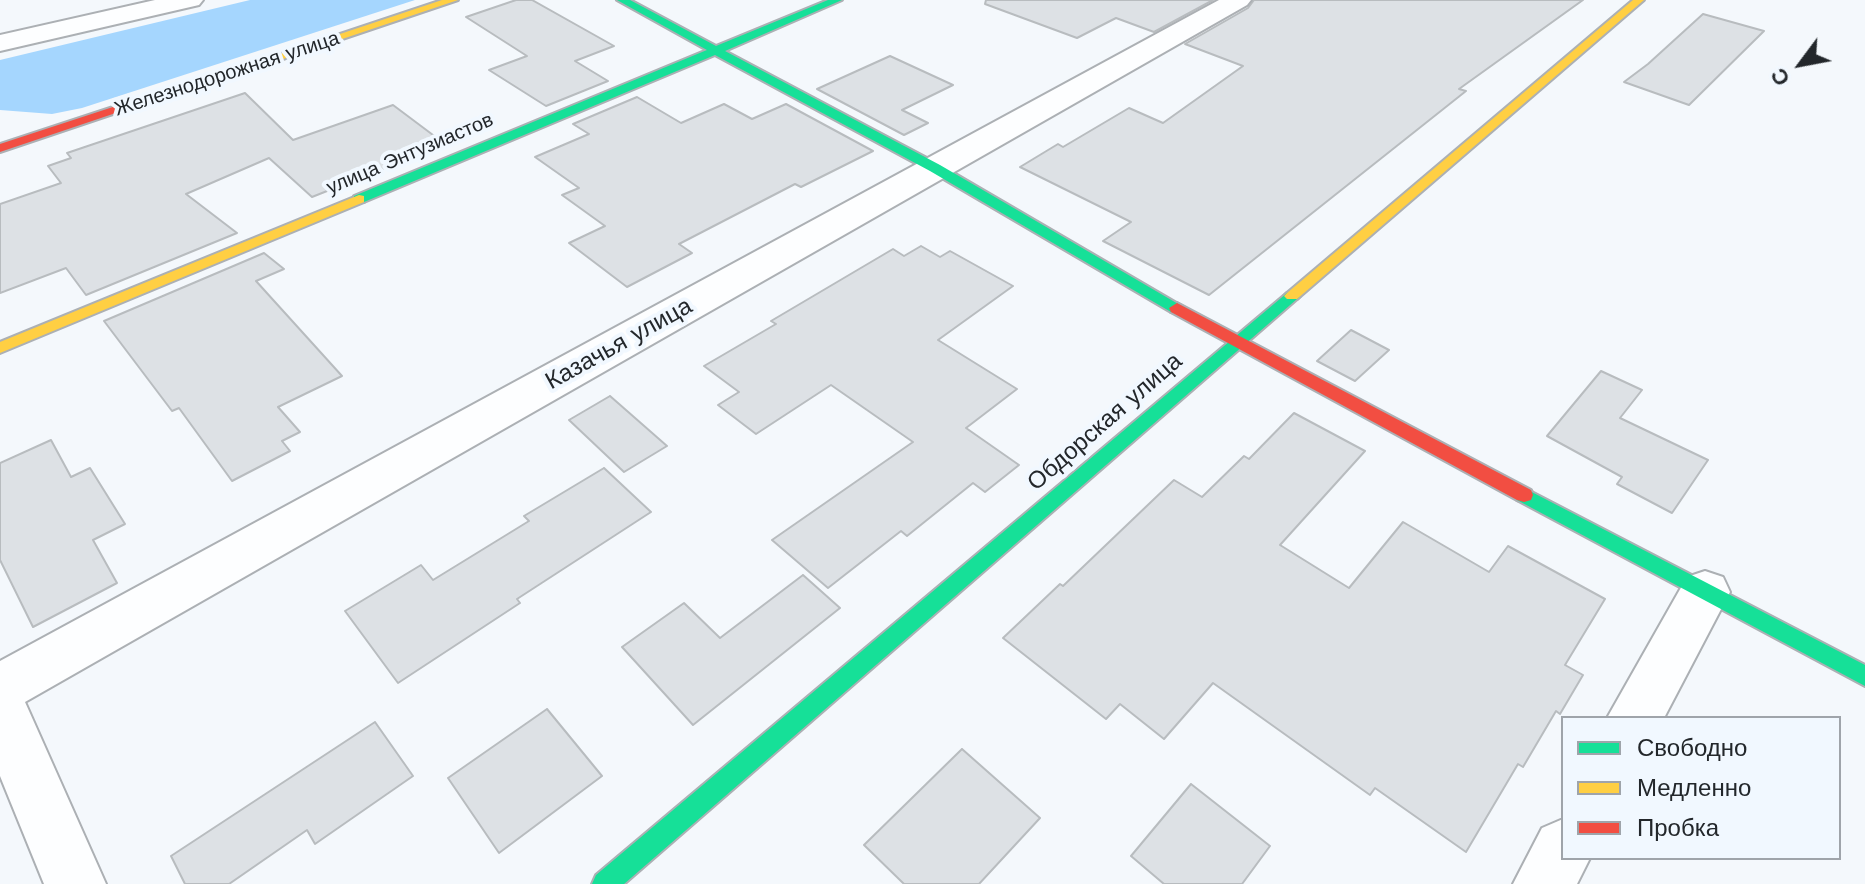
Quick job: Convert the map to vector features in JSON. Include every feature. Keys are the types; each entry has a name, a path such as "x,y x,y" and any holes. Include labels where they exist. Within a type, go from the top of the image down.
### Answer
{"street":[{"path":"0,43 51,20 190,0"},
{"name":"Железнодорожная улица","path":"0,148 453,0"},
{"path":"622,0 935,168 1235,342 1865,676"},
{"name":"улица Энтузиастов","path":"0,348 837,0"},
{"name":"Казачья улица","path":"0,688 1238,0"},
{"name":"Обдорская улица","path":"605,884 1235,342 1639,0"},
{"path":"1636,716 1705,592"},
{"path":"0,708 75,884"},
{"path":"1544,884 1561,853"}],"shaded area":[{"path":"250,0 415,0 82,108 52,114 0,110 0,60"}],"building":[{"path":"516,0 532,0 614,46 575,61 608,81 546,106 489,70 527,56 466,17"},
{"path":"986,0 1213,0 1154,32 1116,18 1077,38 985,4"},
{"path":"1254,0 1583,0 1459,89 1466,91 1209,295 1103,241 1131,222 1020,167 1058,144 1063,147 1129,108 1163,123 1243,66 1185,44 1248,8"},
{"path":"1703,14 1764,31 1689,105 1624,82 1648,64"},
{"path":"890,56 953,85 902,110 928,123 904,135 817,89"},
{"path":"245,93 293,140 393,105 445,144 312,197 269,158 186,194 237,233 86,295 66,268 0,293 0,204 61,183 48,166 71,158 67,153"},
{"path":"637,97 681,123 724,104 752,119 786,104 873,151 801,187 795,184 679,244 692,253 627,287 569,243 605,226 562,195 579,188 535,157 589,134 573,124"},
{"path":"921,246 940,257 950,251 1013,286 938,340 1017,389 966,428 1019,465 985,492 973,483 907,536 901,531 828,588 772,540 913,442 831,385 756,434 718,405 739,392 704,366 776,324 771,321 893,249 904,256"},
{"path":"264,253 284,269 256,281 342,376 278,407 300,432 282,441 290,451 232,481 179,408 172,411 104,321"},
{"path":"1351,330 1389,350 1355,381 1317,361"},
{"path":"1601,371 1642,390 1620,418 1708,460 1672,513 1617,484 1622,477 1547,436"},
{"path":"610,396 667,446 624,472 569,420"},
{"path":"1294,413 1365,451 1280,545 1349,588 1403,522 1489,572 1508,546 1605,599 1565,665 1583,675 1560,714 1556,711 1523,767 1518,764 1466,852 1375,788 1370,795 1213,683 1164,739 1120,704 1106,719 1003,638 1060,584 1063,586 1174,480 1202,497 1244,456 1249,459"},
{"path":"51,440 71,477 90,468 125,524 93,540 117,583 33,627 0,560 0,463"},
{"path":"604,468 651,512 517,599 520,603 398,683 345,611 421,565 433,580 529,521 524,516"},
{"path":"803,575 840,608 693,725 622,647 684,603 720,638"},
{"path":"547,709 602,776 499,853 448,778"},
{"path":"375,722 413,776 315,844 307,830 229,884 185,884 171,856"},
{"path":"962,749 1040,818 979,884 904,884 864,845"},
{"path":"1191,784 1270,846 1242,884 1164,884 1131,856"}],"traffic: fast":[{"path":"622,0 935,168 1177,308"},
{"path":"359,199 837,0"},
{"path":"605,884 1292,296"},
{"path":"1524,495 1865,676"}],"traffic: slow":[{"path":"178,90 453,0"},
{"path":"1292,296 1639,0"},
{"path":"0,348 359,199"}],"traffic: jam":[{"path":"0,148 178,90"},
{"path":"1177,308 1524,495"}]}
